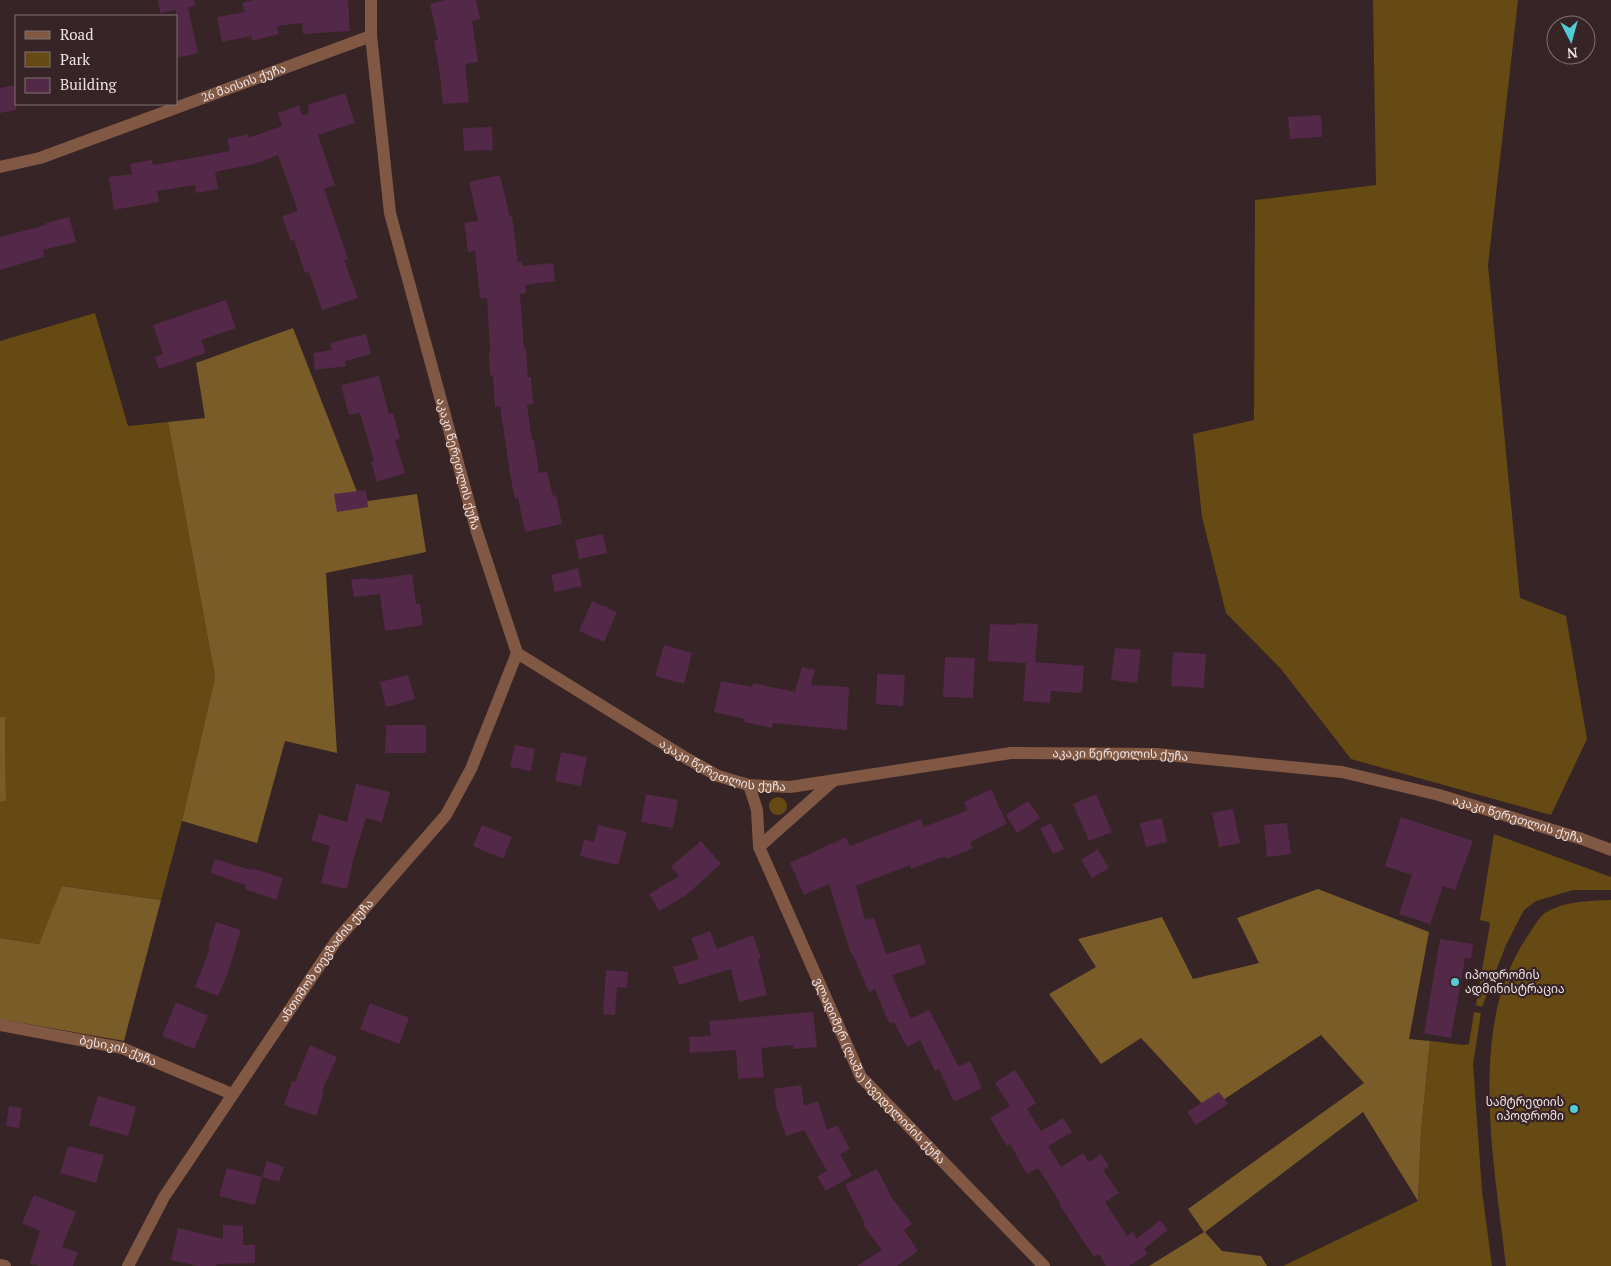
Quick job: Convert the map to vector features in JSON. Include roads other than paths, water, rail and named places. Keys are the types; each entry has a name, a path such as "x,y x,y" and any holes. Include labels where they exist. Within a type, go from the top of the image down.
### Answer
{"street":[{"name":"აკაკი წერეთლის ქუჩა","path":"371,0 371,36 390,213 476,529 517,653 686,758 718,776 749,785 790,787 1011,753 1156,754 1342,772 1439,795 1582,839 1611,850"},
{"name":"26 მაისის ქუჩა","path":"0,166 40,158 371,36"},
{"name":"ანთიმოზ თევზაძის ქუჩა","path":"128,1266 164,1196 336,941 446,815 471,769 517,653"},
{"path":"759,847 833,780"},
{"name":"ვლადიმერ (ლაშა) ხვედელიძის ქუჩა","path":"749,785 758,810 759,847 861,1078 1044,1266"},
{"name":"ბესიკის ქუჩა","path":"0,1025 122,1048 232,1094"},
{"path":"0,1264 5,1266"}],"place":[{"name":"იპოდრომის ადმინისტრაცია","path":"1455,982"},
{"name":"სამტრედიის იპოდრომი","path":"1574,1109"}]}
